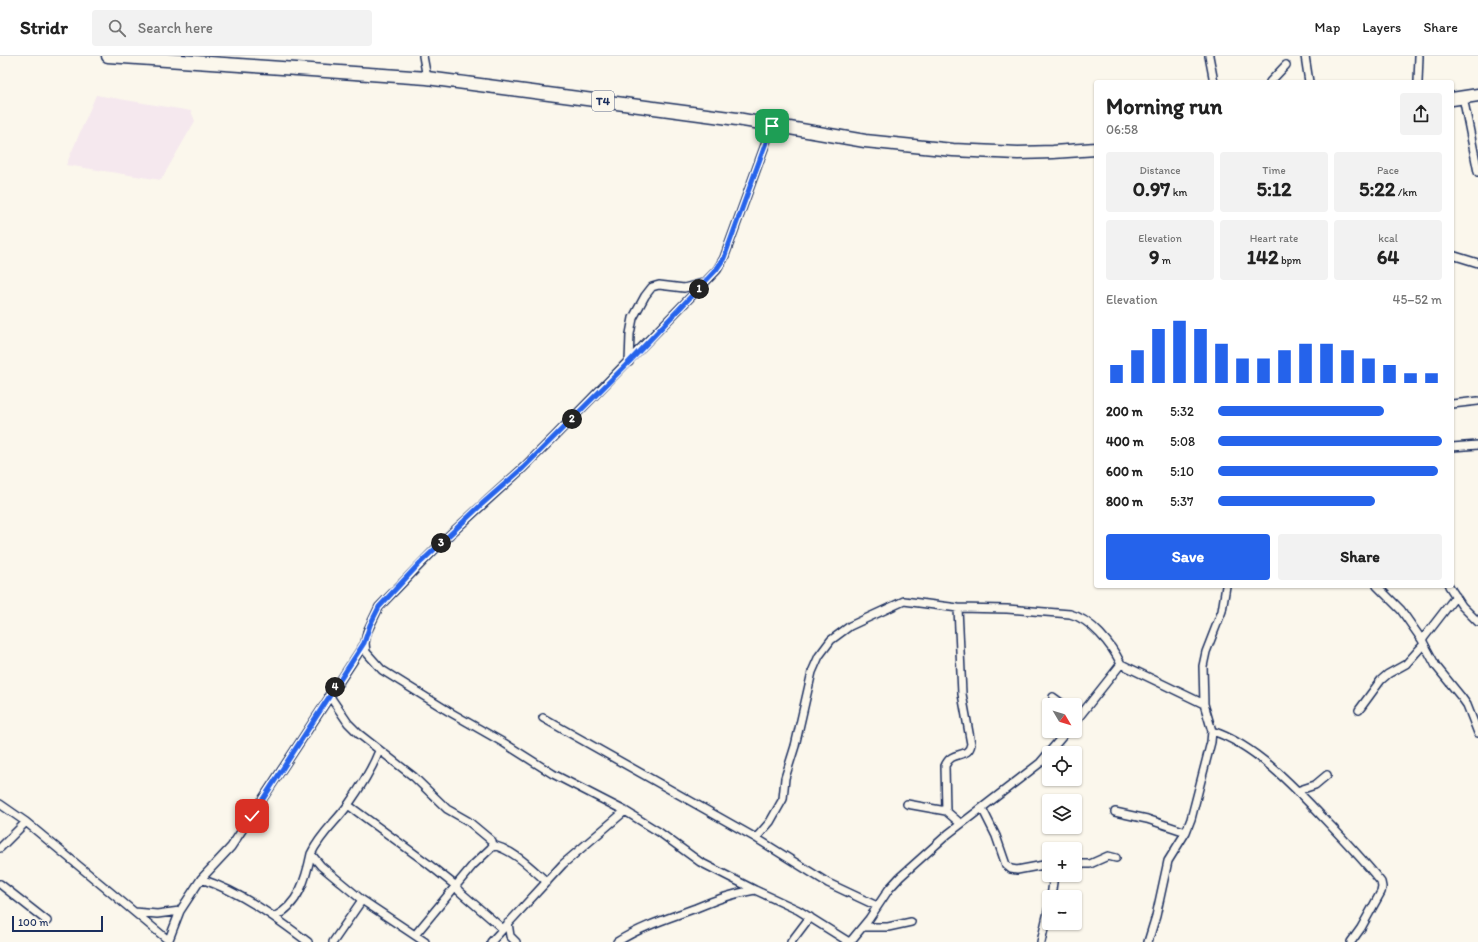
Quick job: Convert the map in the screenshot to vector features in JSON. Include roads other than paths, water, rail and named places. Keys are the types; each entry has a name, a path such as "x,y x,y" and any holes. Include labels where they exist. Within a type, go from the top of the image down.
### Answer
{"highway":[{"name":"T4","path":"108,56 427,78 737,119 865,141 953,150 1018,153 1094,149"},
{"path":"1458,98 1478,95"}],"street":[{"path":"423,56 427,78"},
{"path":"1209,56 1214,80"},
{"path":"1305,56 1309,80"},
{"path":"1418,80 1419,56"},
{"path":"1272,80 1286,65"},
{"path":"1458,98 1478,172"},
{"path":"0,804 26,822 168,941 180,911 201,879 231,847 364,643 370,625 379,607 419,564 482,504 523,468 629,362 706,282 724,258 772,126"},
{"path":"1454,256 1478,263"},
{"path":"629,362 630,334 633,318 652,287 659,285 684,288 706,282"},
{"path":"1454,404 1478,401"},
{"path":"1454,446 1478,445"},
{"path":"1148,942 1156,916 1168,861 1186,832 1199,790 1211,742 1212,731 1204,704 1203,666 1206,652 1222,611 1226,588"},
{"path":"1379,588 1401,610 1423,642 1436,666 1467,705 1478,733"},
{"path":"1450,588 1462,606 1478,622"},
{"path":"1359,710 1381,680 1388,674 1406,664 1456,596"},
{"path":"756,838 770,822 783,799 785,778 812,672 819,656 831,640 850,626 904,601 958,608 1007,608 1079,616 1115,651 1122,664 1204,704"},
{"path":"946,811 945,766 947,760 951,756 968,751 970,744 962,694 958,608"},
{"path":"364,643 366,652 382,670 448,711 504,742 553,774 625,811 700,862 798,910 850,942 863,927 889,889 912,866 961,824 1040,762 1061,738"},
{"path":"1082,711 1122,664"},
{"path":"329,696 348,723 359,734 414,777 447,809 468,821 490,838 493,844 507,849 516,855 547,882"},
{"path":"543,718 756,838 828,883 877,906"},
{"path":"1212,731 1233,739 1279,773 1361,858 1380,882 1382,887 1361,928 1351,942"},
{"path":"274,916 291,904 300,891 306,878 311,854 326,830 348,805 376,760 379,751"},
{"path":"1297,791 1316,785 1327,776"},
{"path":"907,804 946,811 961,824"},
{"path":"348,805 456,886 460,891 505,926 510,936 516,942"},
{"path":"982,808 996,836 1006,865 1011,869 1017,870 1042,866"},
{"path":"493,940 576,852 625,811"},
{"path":"1115,812 1147,819 1186,832"},
{"path":"0,848 26,822"},
{"path":"415,936 473,865 489,850 493,844"},
{"path":"311,854 320,866 362,900 425,942"},
{"path":"1082,864 1090,864 1108,856 1116,858"},
{"path":"201,879 224,888 274,916 308,942"},
{"path":"0,884 47,921"},
{"path":"618,942 655,922 716,899 755,890"},
{"path":"333,942 362,900"},
{"path":"134,912 157,914 180,911"},
{"path":"791,942 810,917"},
{"path":"863,927 888,927 911,922"},
{"path":"1041,942 1044,930"},
{"path":"493,940 510,936"}]}
